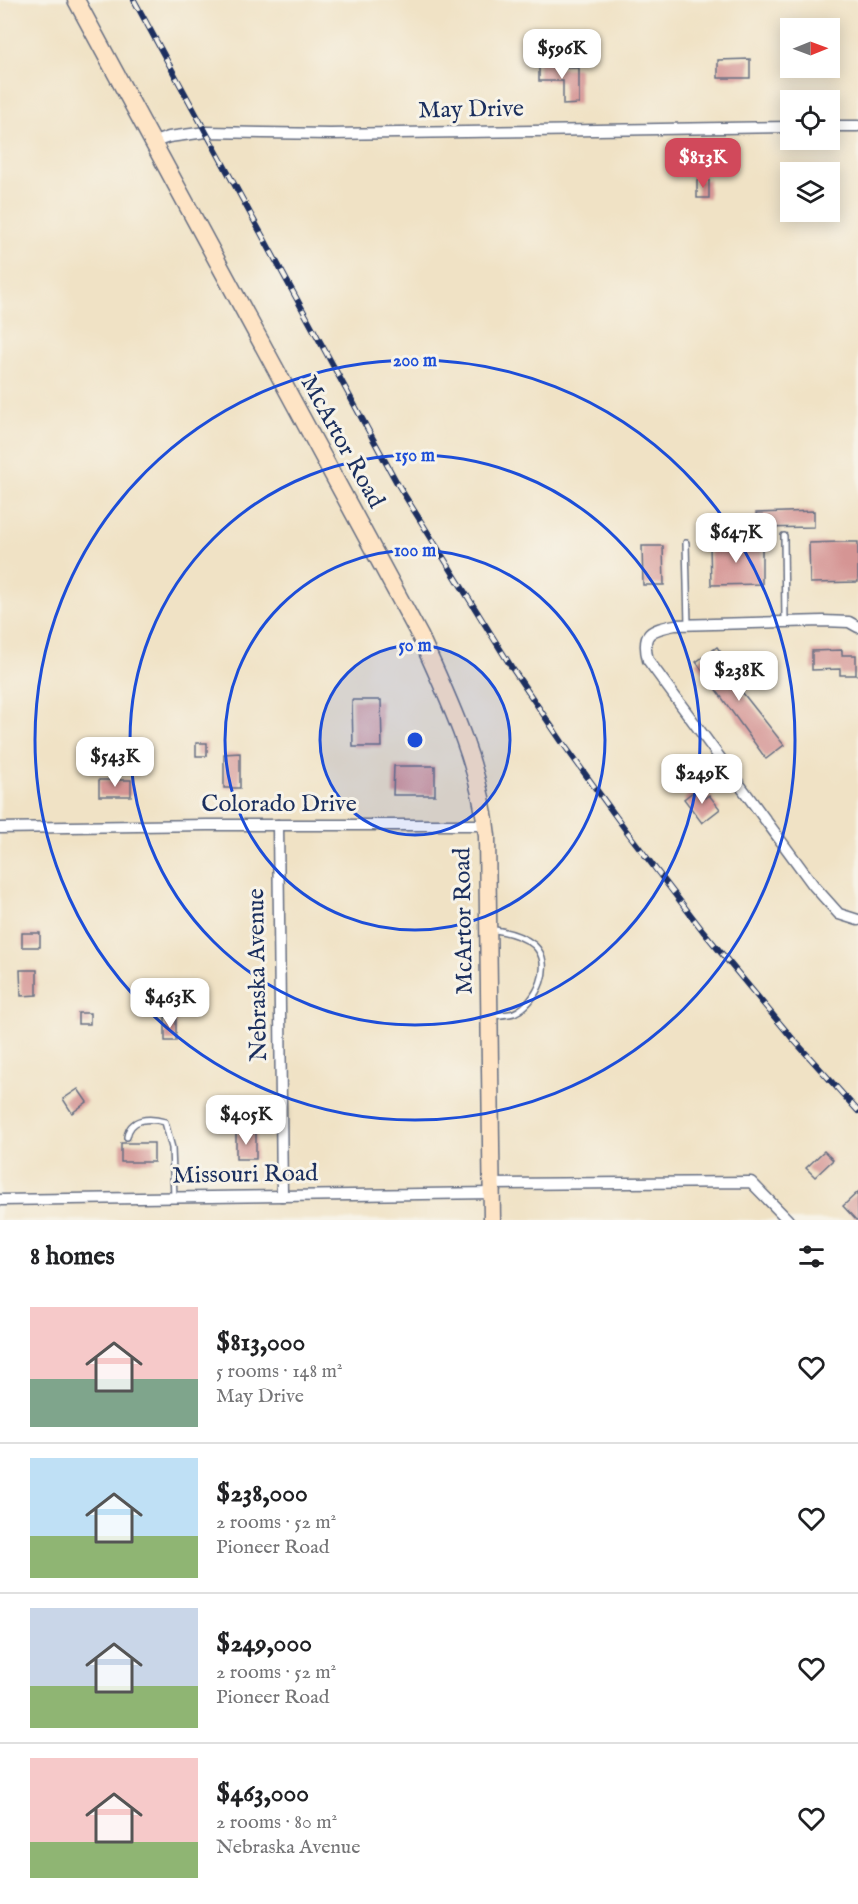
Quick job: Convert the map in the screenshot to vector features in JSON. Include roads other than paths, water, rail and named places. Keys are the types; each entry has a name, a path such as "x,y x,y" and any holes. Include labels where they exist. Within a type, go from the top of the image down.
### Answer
{"main road":[{"name":"McArtor Road","path":"76,0 420,636 456,716 476,774 486,825 492,1220"}],"street":[{"path":"840,126 858,126"},
{"name":"May Drive","path":"154,142 169,137 206,132 330,134 780,127"},
{"path":"858,627 849,622 688,625 659,628 647,636 644,646 648,660 814,886 839,914 858,920"},
{"name":"Nebraska Avenue","path":"278,825 282,1196"},
{"name":"Colorado Drive","path":"0,828 486,825"},
{"name":"Missouri Road","path":"0,1200 282,1196 750,1182 785,1218"}],"lane":[{"path":"784,536 785,622"},
{"path":"686,543 688,625"},
{"path":"488,928 505,931 535,946 544,965 541,983 530,1001 514,1013 489,1017"},
{"path":"127,1137 129,1128 134,1122 158,1120 165,1122 172,1148 174,1197"}],"railway":[{"path":"134,0 397,483 512,668 625,829 703,931 792,1038 858,1111"}]}
